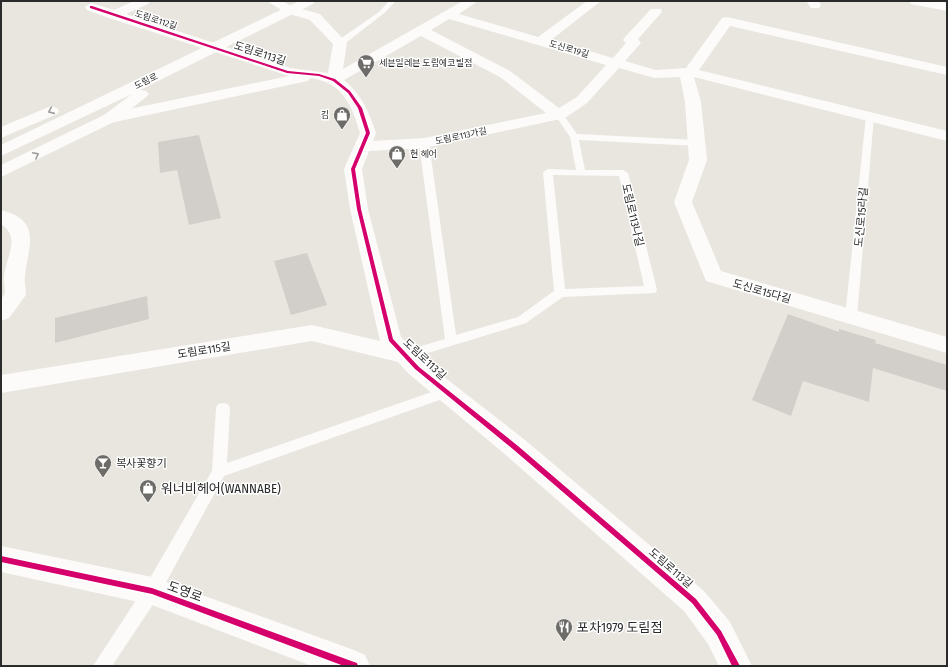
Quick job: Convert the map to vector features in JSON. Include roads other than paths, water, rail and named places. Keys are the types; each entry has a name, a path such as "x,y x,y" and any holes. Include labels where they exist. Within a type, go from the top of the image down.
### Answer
{"street":[{"path":"114,15 144,1"},
{"path":"273,1 290,10 315,17 340,43 327,77"},
{"name":"도림로","path":"1,152 309,1"},
{"path":"110,118 327,77 421,30 470,1"},
{"path":"541,41 595,1"},
{"path":"915,1 947,7"},
{"name":"도림로112길","path":"91,7 215,48"},
{"name":"도림로113가길","path":"361,147 424,143 559,115 582,100 634,43 630,40 656,12"},
{"name":"도신로19길","path":"448,15 655,74 691,72"},
{"path":"947,71 727,21 691,72 947,136"},
{"path":"421,30 505,74 559,115"},
{"name":"도림로113길","path":"215,48 288,72 327,77 348,92 360,108 368,133 353,169 359,209 392,340 418,368 516,448 694,601 719,632 736,666"},
{"path":"1,172 110,118 180,64"},
{"path":"1,133 81,98 180,64"},
{"name":"도신로15다길","path":"691,72 687,77 694,102 698,160 683,202 713,276 947,345"},
{"path":"1,216 17,226 22,240 14,278 16,295 1,312"},
{"name":"도림로115길","path":"1,384 312,333 405,355"},
{"name":"도영로","path":"1,559 152,591 354,666"}],"lane":[{"path":"340,43 381,13 393,1"},
{"path":"559,115 574,137 581,172"},
{"name":"도신로15라길","path":"852,317 870,116"},
{"path":"574,137 697,143"},
{"path":"424,143 451,341"},
{"name":"도림로113나길","path":"548,172 623,172 651,290 560,293 548,172"},
{"path":"405,355 522,320 560,293"},
{"name":"도림로113길","path":"219,472 446,392"},
{"name":"도영로","path":"152,591 219,472 223,408"},
{"path":"102,666 152,591"}],"place":[{"name":"세븐일레븐 도림에코빌점","path":"366,78"},
{"name":"김","path":"342,130"},
{"name":"현 헤어","path":"397,169"},
{"name":"복사꽃향기","path":"103,478"},
{"name":"워너비헤어(WANNABE)","path":"148,503"},
{"name":"포차1979 도림점","path":"564,642"}]}
